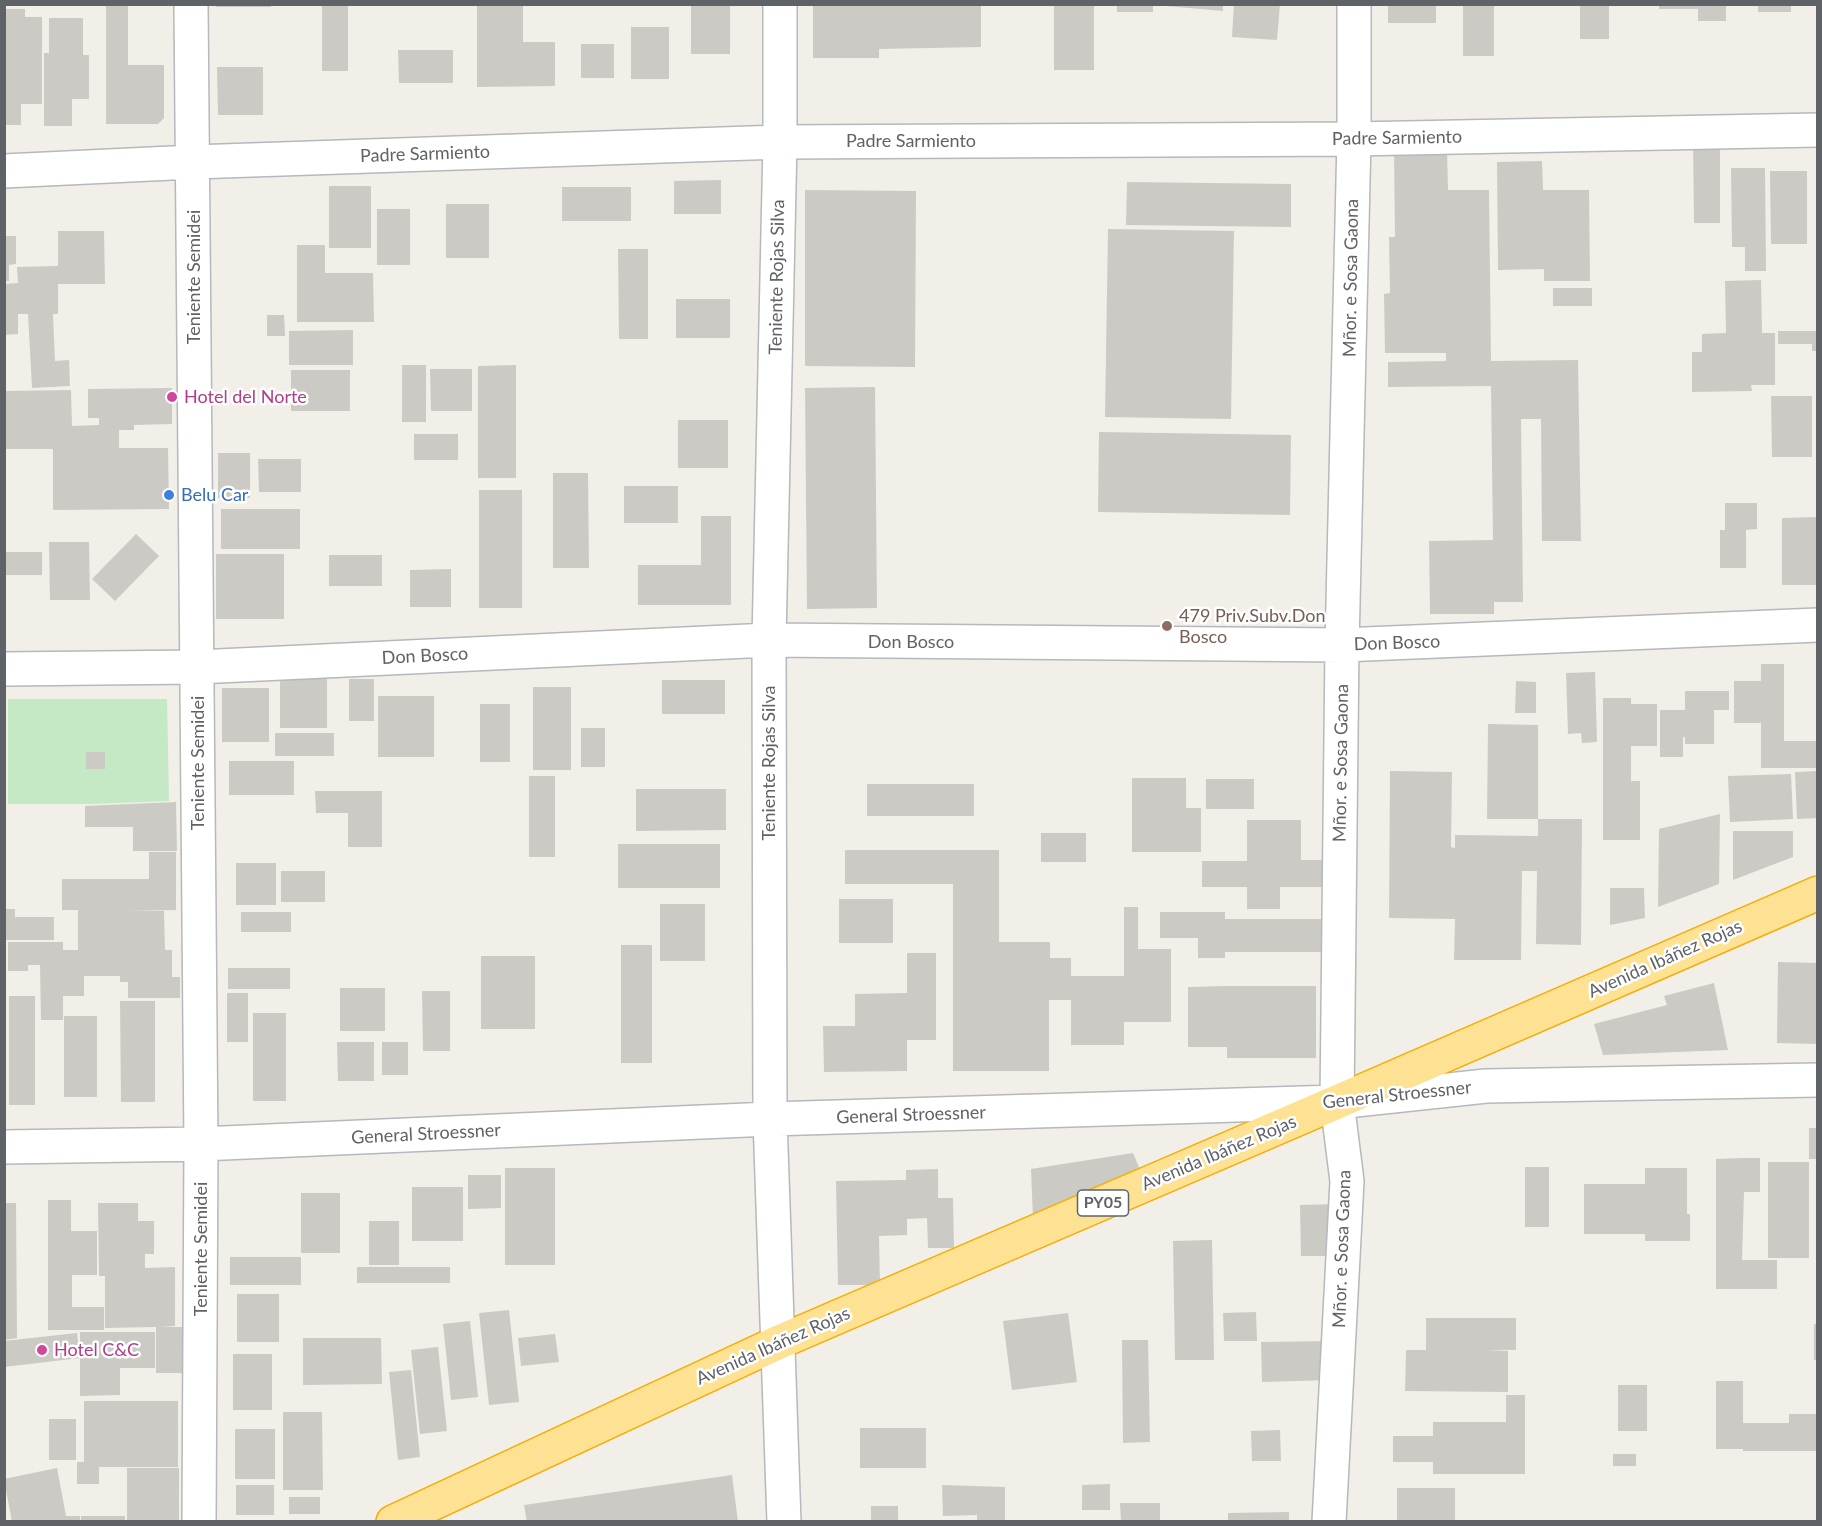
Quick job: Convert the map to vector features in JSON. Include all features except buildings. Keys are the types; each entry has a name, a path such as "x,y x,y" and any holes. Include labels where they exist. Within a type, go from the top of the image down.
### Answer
{"highway":[{"name":"Avenida Ibáñez Rojas","path":"393,1521 777,1343 1818,893"}],"street":[{"name":"Teniente Semidei","path":"191,4 201,1144 199,1521"},
{"name":"Teniente Rojas Silva","path":"780,4 780,142 769,640 770,1119 784,1521"},
{"name":"Mñor. e Sosa Gaona","path":"1329,1521 1347,1181 1337,1102 1342,645 1354,139 1354,4"},
{"name":"Padre Sarmiento","path":"4,171 193,162 780,142 1354,139 1818,130"},
{"name":"Don Bosco","path":"4,669 197,667 769,640 1342,645 1818,625"},
{"name":"General Stroessner","path":"4,1147 201,1144 770,1119 1337,1102 1486,1086 1818,1080"}],"green space":[{"path":"8,699 167,699 169,801 8,804"}],"place":[{"name":"Hotel del Norte","path":"172,397"},
{"name":"Belu Car","path":"169,495"},
{"name":"479 Priv.Subv.Don Bosco","path":"1167,626"},
{"name":"Hotel C&C","path":"42,1350"}]}
